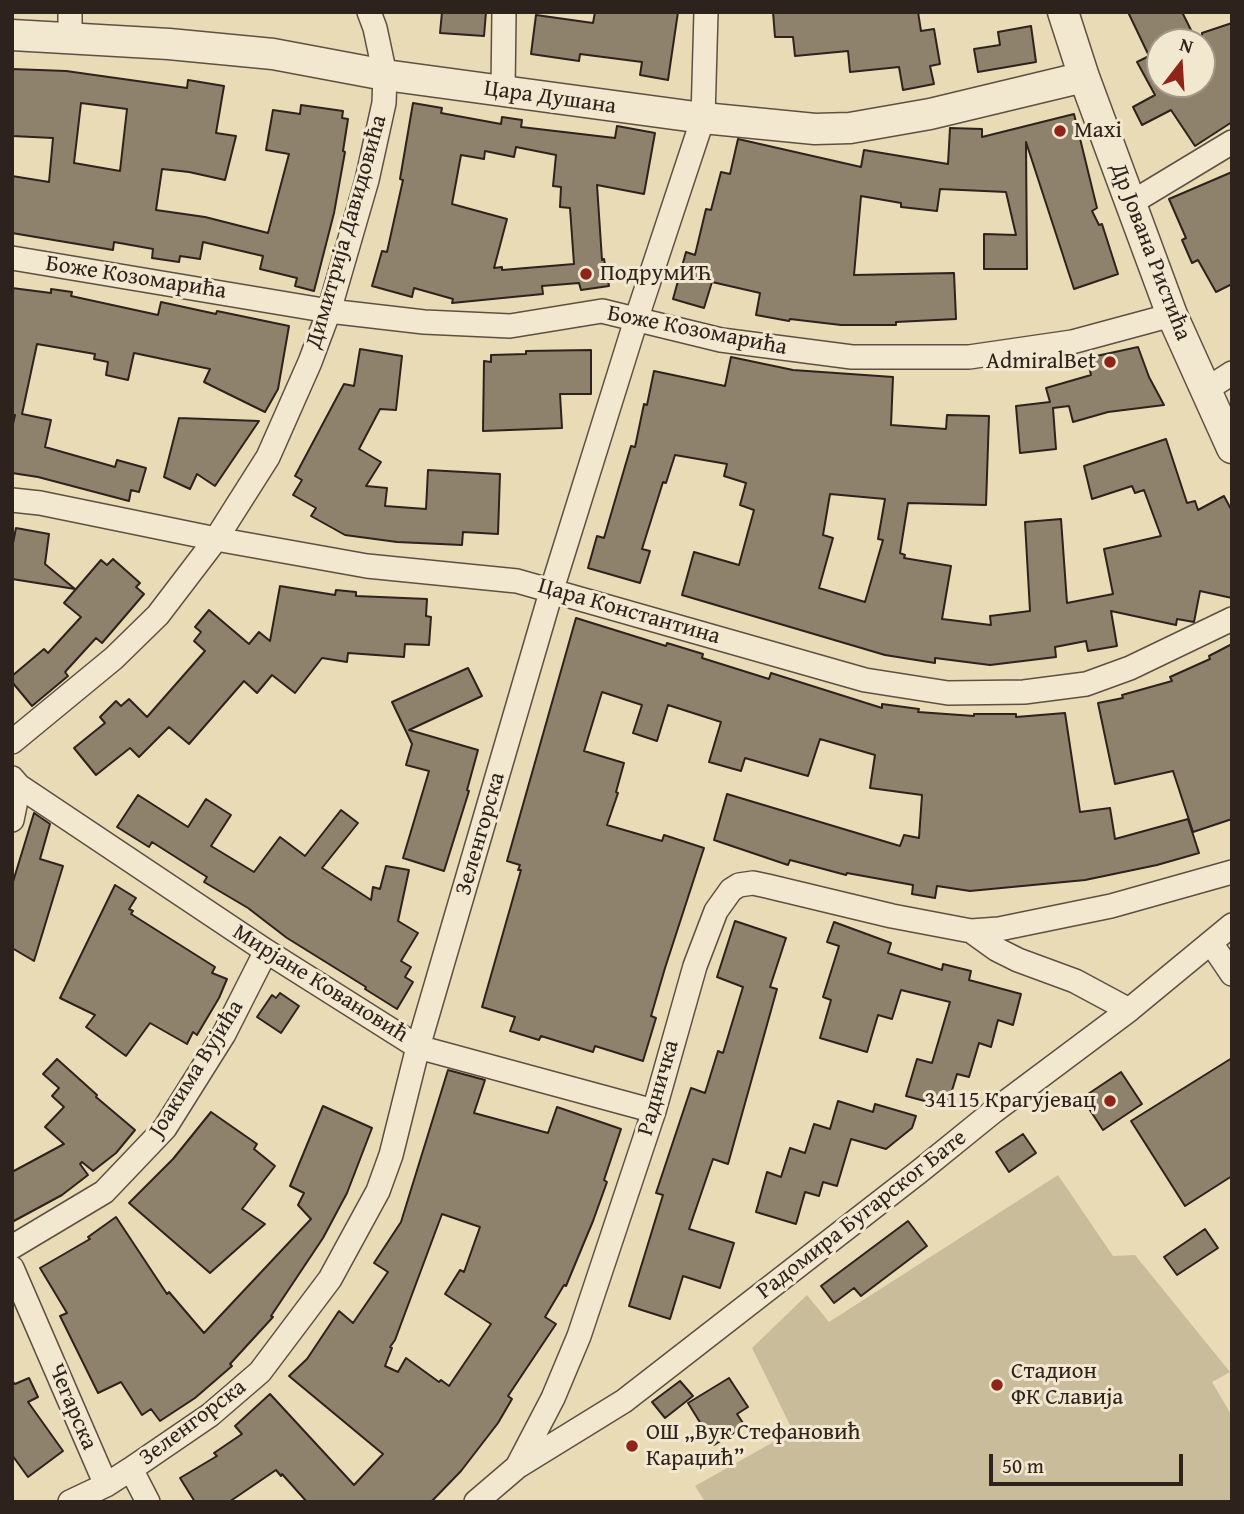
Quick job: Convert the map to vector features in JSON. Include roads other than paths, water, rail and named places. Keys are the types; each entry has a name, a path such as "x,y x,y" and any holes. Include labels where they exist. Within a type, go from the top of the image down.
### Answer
{"street":[{"name":"Димитрија Давидовића","path":"12,742 114,658 158,615 216,539 268,457 330,311 367,180 384,103 385,75 369,12"},
{"path":"503,92 504,12"},
{"name":"Зеленгорска","path":"131,1469 210,1415 260,1372 330,1279 378,1191 391,1155 418,1047 552,589 636,320 703,118 706,12"},
{"name":"Др Јована Ристића","path":"1063,12 1084,77 1172,315 1232,448"},
{"name":"Цара Душана","path":"12,35 70,24 503,92 703,118 815,129 850,128 930,114 1084,77"},
{"path":"1131,203 1232,142"},
{"name":"Боже Козомарића","path":"12,258 330,311 424,322 510,326 602,310 721,340 852,357 969,357 1072,342 1172,315"},
{"path":"1204,391 1232,373"},
{"name":"Цара Константина","path":"12,500 40,503 367,566 517,581 865,680 948,693 1024,692 1086,684 1130,668 1232,619"},
{"path":"12,820 16,782"},
{"name":"Мирјане Ковановић","path":"16,782 266,951 418,1047 653,1111"},
{"name":"Радничка","path":"476,1502 517,1467 553,1398 579,1336 653,1111 676,1028 710,925 723,899 731,890 739,885 753,883 892,916 971,931 999,929 1111,906 1232,872"},
{"name":"Радомира Бугарског Бате","path":"517,1467 624,1401 994,1111 1129,1010 1232,925"},
{"name":"Радничка","path":"971,931 996,949 1075,981 1129,1010"},
{"path":"1212,943 1232,974"},
{"name":"Јоакима Вујића","path":"12,1247 104,1192 165,1128 224,1034 266,951"},
{"name":"Чегарска","path":"12,1268 106,1485"},
{"path":"70,1502 106,1485 131,1469 148,1502"}],"place":[{"name":"Maxi","path":"1060,131"},
{"name":"ПодрумИЋ","path":"586,274"},
{"name":"AdmiralBet","path":"1110,362"},
{"name":"34115 Крагујевац","path":"1110,1101"},
{"name":"Стадион ФК Славија","path":"997,1385"},
{"name":"ОШ „Вук Стефановић Караџић”","path":"632,1446"}]}
